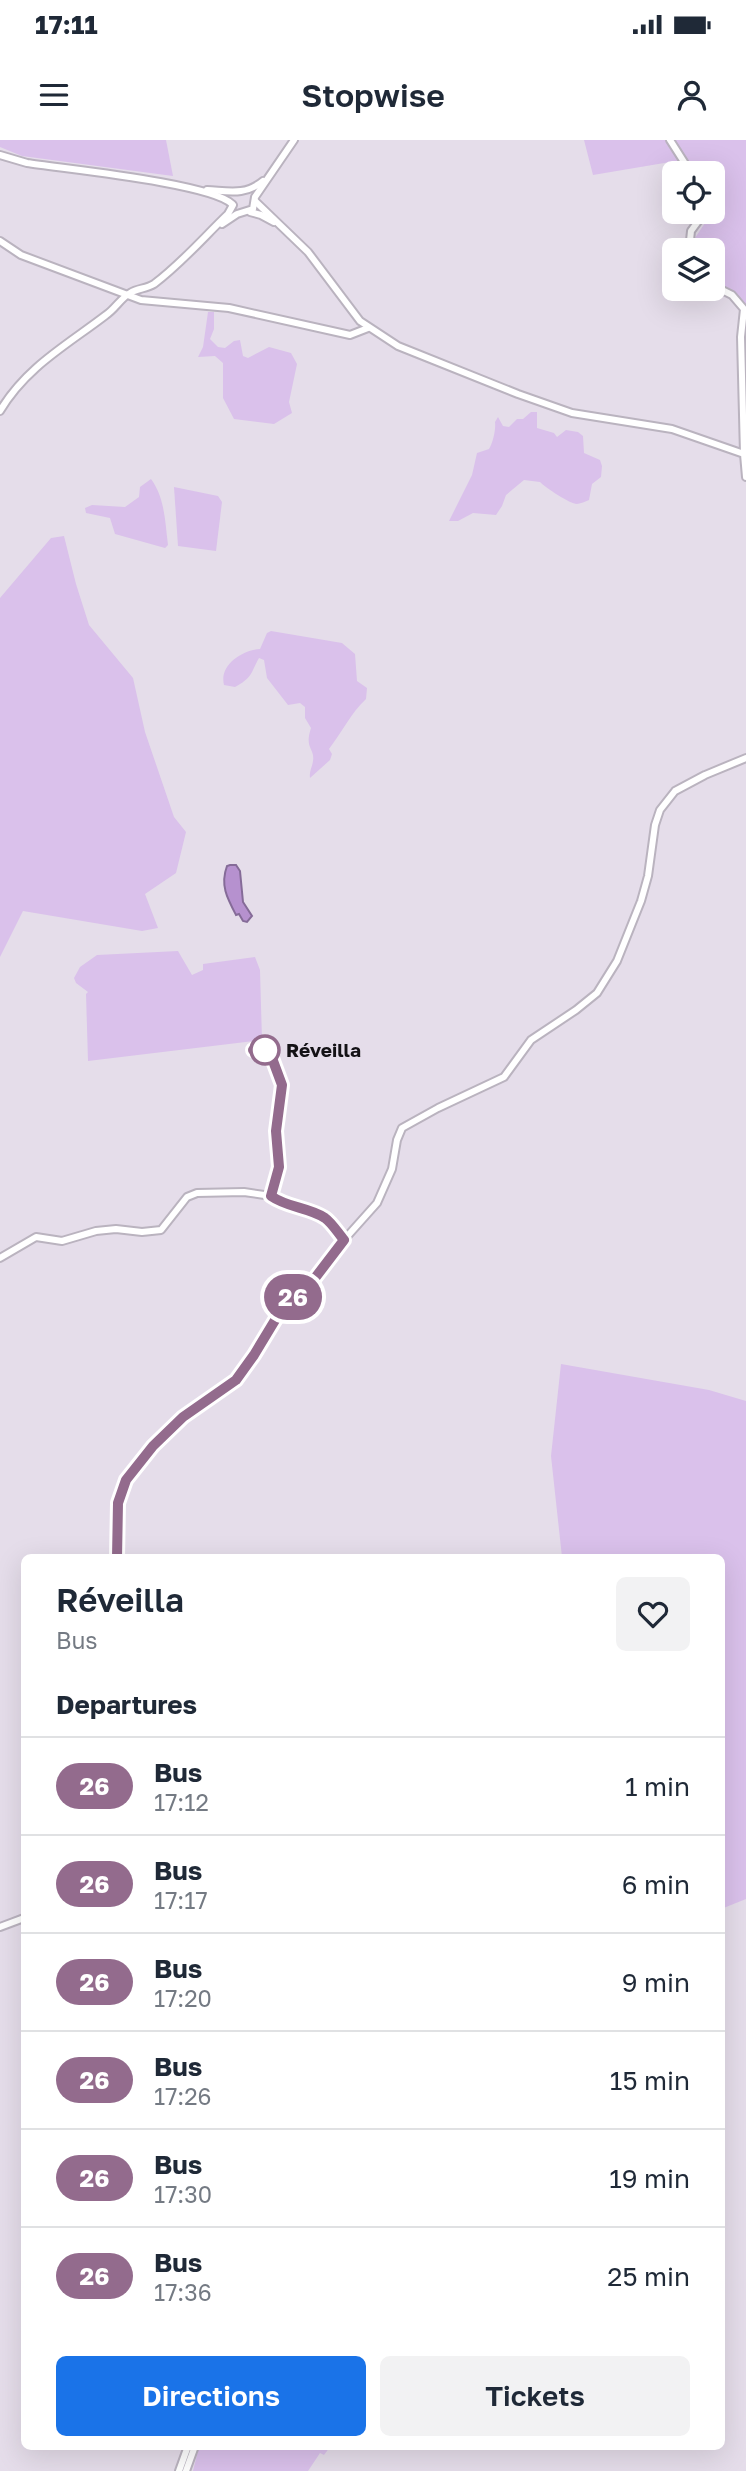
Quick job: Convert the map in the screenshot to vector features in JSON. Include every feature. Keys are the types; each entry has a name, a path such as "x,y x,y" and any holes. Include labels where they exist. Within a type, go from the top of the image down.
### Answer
{"street":[{"path":"250,212 270,175 294,140"},
{"path":"670,140 683,161"},
{"path":"0,155 27,163 195,190 225,198 241,213"},
{"path":"195,190 247,191 270,175"},
{"path":"247,191 308,253 347,306 368,328 398,346 572,413 671,429 744,454"},
{"path":"0,411 27,374 110,312 127,295 156,282 212,231 228,214 237,192"},
{"path":"212,231 241,213 250,212 261,215 284,229"},
{"path":"0,241 21,255 127,295 154,302 229,308 351,335 368,328"},
{"path":"725,292 732,295 744,309 741,346 746,477"},
{"path":"117,1554 118,1503 126,1480 153,1446 183,1417 236,1380 283,1307 315,1278 377,1203 388,1183 402,1128 504,1077 531,1040 597,993 617,961 641,901 660,810 675,791 746,758"},
{"path":"0,1258 36,1237 62,1241 96,1231 161,1230 180,1204 197,1193 244,1192 271,1196 283,1204 327,1219 344,1240"},
{"path":"2,1929 21,1920"},
{"path":"180,2471 187,2450"},
{"path":"187,2471 194,2450"}],"shaded area":[{"path":"0,140 166,140 173,176 22,156 0,147"},
{"path":"584,140 746,140 746,313 725,294 725,238 695,238 704,224 725,224 725,161 662,161 662,163 593,175"},
{"path":"208,312 214,312 214,329 210,339 218,347 225,348 240,340 243,356 248,358 269,347 291,353 297,364 289,402 292,413 274,424 234,419 223,398 223,363 215,356 198,357 203,347"},
{"path":"531,412 537,412 537,428 554,433 557,437 566,430 578,432 583,436 584,453 600,460 601,477 592,484 589,500 574,503 540,482 524,480 506,495 496,515 473,513 458,521 449,521 472,475 477,453 489,449 498,417 503,426 509,427 517,419 523,419"},
{"path":"151,479 164,510 168,545 165,548 115,534 110,518 86,513 85,508 92,505 125,507 139,497 140,487"},
{"path":"174,487 218,496 222,502 216,551 178,546"},
{"path":"64,536 89,625 133,678 145,732 174,817 186,832 176,873 145,894 158,928 142,931 23,911 0,957 0,598 51,538"},
{"path":"271,631 342,643 355,654 357,681 367,688 366,699 329,749 332,754 330,760 310,778 313,763 309,744 311,728 305,718 305,707 300,703 288,705 267,678 264,660 259,658 250,675 241,684 235,687 224,685 223,678 228,665 246,652 260,649 267,633"},
{"path":"236,865 240,871 243,902 252,916 247,922 243,921 239,914 236,915 226,891 224,879 227,866"},
{"name":"Réveilla","path":"178,951 192,975 203,970 203,964 255,957 260,970 262,1040 88,1061 88,992 76,983 74,978 80,967 97,955"},
{"path":"561,1364 709,1390 746,1401 746,1899 725,1907 725,1554 562,1554 551,1456"},
{"path":"198,2450 328,2450 324,2455 320,2453 308,2471 193,2471"}],"bus line":[{"name":"26","path":"117,1554 118,1503 126,1480 153,1446 183,1417 236,1380 283,1307 315,1278 344,1240 327,1219 283,1204 271,1196 279,1167 276,1131 282,1085 269,1050 253,1050"}],"place":[{"name":"Réveilla","path":"265,1050"}]}
